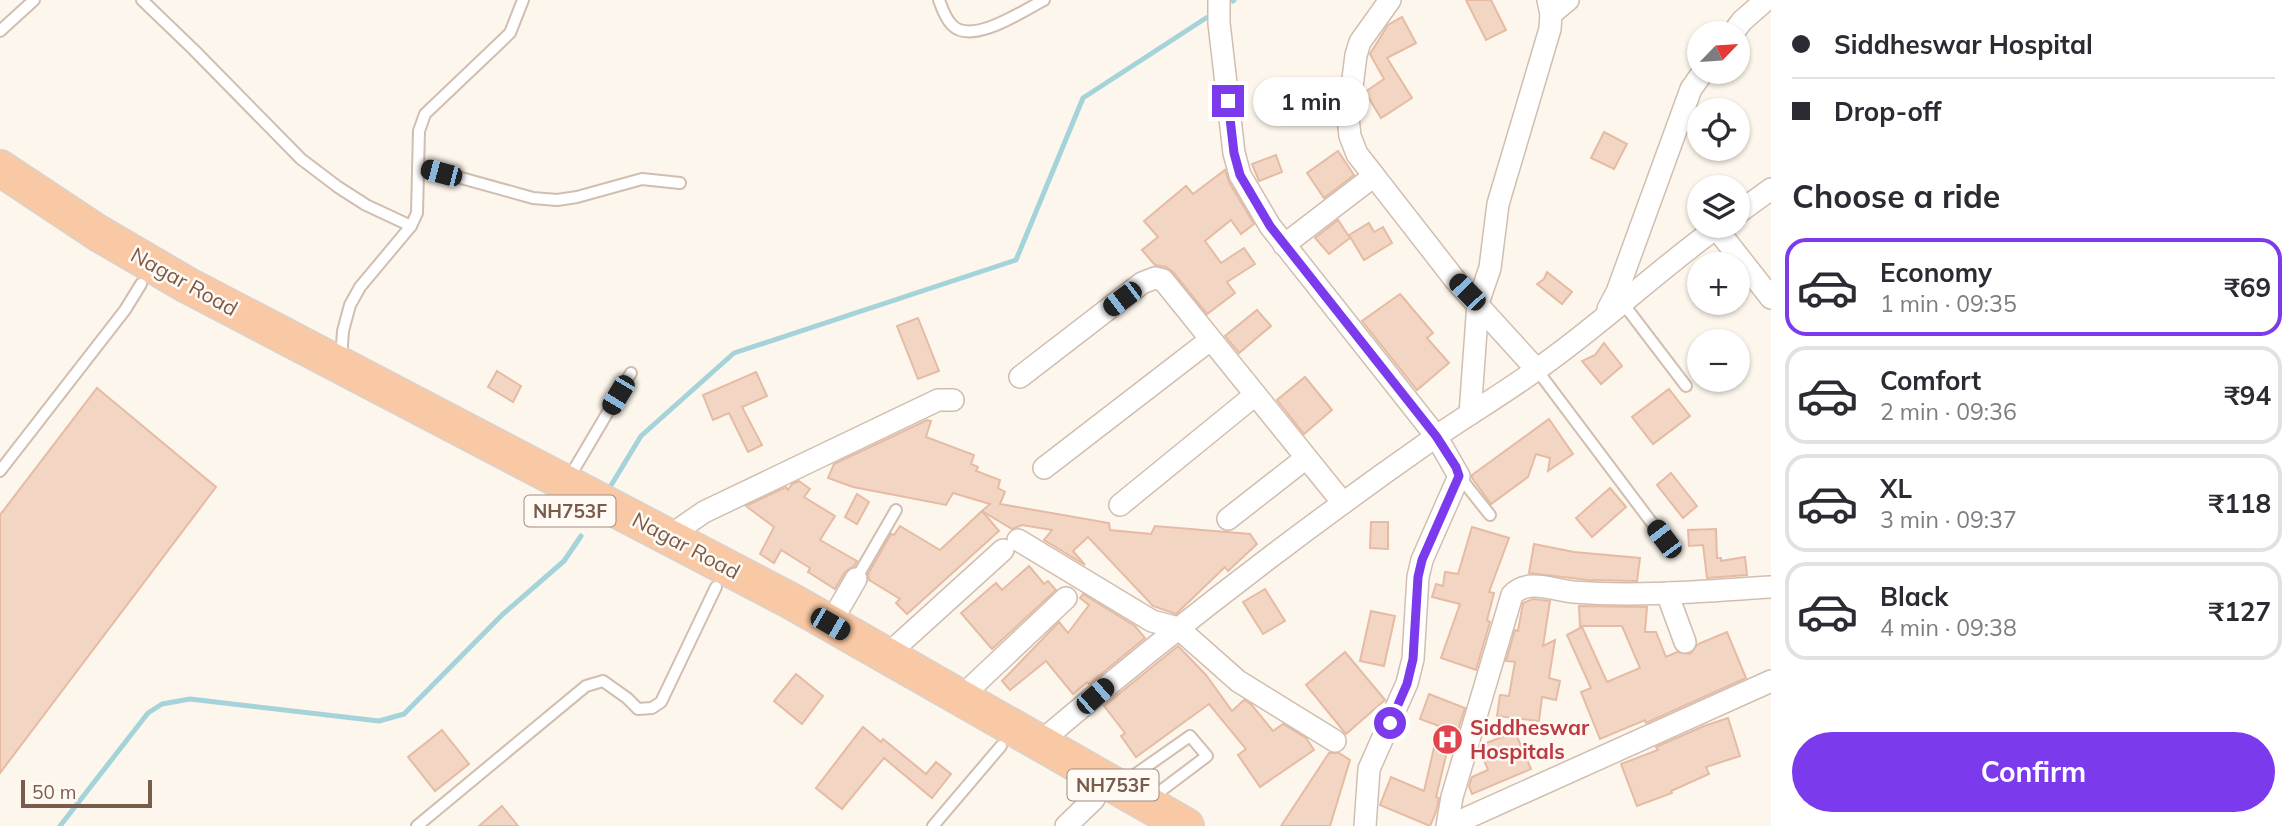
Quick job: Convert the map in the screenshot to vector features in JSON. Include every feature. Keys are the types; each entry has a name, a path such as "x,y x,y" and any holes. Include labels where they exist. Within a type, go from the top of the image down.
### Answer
{"highway":[{"name":"Nagar Road","path":"0,168 98,233 187,285 830,624 1039,743 1124,804"},
{"name":"Nagar Road","path":"0,197 177,306 781,621 1000,746 1124,804 1186,826"}],"street":[{"path":"1219,0 1219,23 1234,153 1240,175 1270,226 1436,436 1459,476 1422,560 1418,577 1413,659 1407,684 1369,769 1365,826"},
{"path":"1390,0 1360,42 1356,55 1348,118 1350,136 1357,154 1456,281 1537,370"},
{"path":"1742,21 1766,0"},
{"path":"1470,414 1478,303 1490,268 1498,204 1555,5"},
{"path":"1605,317 1617,292 1695,84"},
{"path":"1284,245 1374,176"},
{"path":"1750,204 1771,189"},
{"path":"1039,743 1131,664 1178,628 1436,436 1537,370 1605,317 1649,278 1703,238"},
{"path":"1726,238 1771,298"},
{"path":"1020,377 1142,283 1155,278 1163,280 1343,503"},
{"path":"1044,468 1210,340"},
{"path":"1120,505 1255,395"},
{"path":"668,537 704,512 938,400 953,400"},
{"path":"1228,519 1306,458"},
{"path":"886,656 1010,545 1152,621 1178,628 1238,681 1335,741"},
{"path":"830,624 856,579"},
{"path":"1448,826 1452,797 1512,595 1518,589 1534,586 1573,592 1667,593 1771,587"},
{"path":"1667,593 1685,642"},
{"path":"960,698 1066,598"},
{"path":"1448,826 1771,681"},
{"path":"1066,826 1124,804"}],"lane":[{"path":"0,31 34,0"},
{"path":"142,0 301,159 366,205 411,226"},
{"path":"341,366 343,331 351,305 360,287 411,226 417,213 419,131 425,114 510,33 523,0"},
{"path":"939,0 953,27 975,32 1044,0"},
{"path":"418,166 533,198 557,200 642,179 680,183"},
{"path":"0,471 125,310 141,284"},
{"path":"1622,302 1686,386"},
{"path":"1537,370 1664,539"},
{"path":"589,496 631,373"},
{"path":"1459,476 1490,515"},
{"path":"856,579 896,510"},
{"path":"417,826 586,686 603,681 638,709 652,708 661,702 716,587"},
{"path":"1190,736 1207,756 1124,804 1190,736"},
{"path":"933,826 1000,746"}],"building":[{"path":"1466,0 1491,0 1506,30 1486,40"},
{"path":"1402,17 1416,43 1387,58 1412,98 1381,118 1365,92 1384,79 1370,54 1388,25"},
{"path":"1604,132 1627,144 1614,169 1591,158"},
{"path":"1338,151 1354,175 1324,198 1307,173"},
{"path":"1276,155 1282,172 1259,181 1252,164"},
{"path":"1225,170 1229,182 1254,224 1241,234 1231,220 1205,241 1221,263 1244,248 1255,264 1227,282 1235,293 1207,314 1173,272 1166,267 1155,265 1142,250 1158,237 1144,221 1186,186 1193,194"},
{"path":"1338,220 1350,238 1329,254 1315,238"},
{"path":"1369,223 1374,232 1383,227 1392,243 1364,260 1349,235"},
{"path":"1547,272 1572,292 1562,304 1537,284 1544,279"},
{"path":"1400,294 1433,333 1427,338 1449,363 1417,390 1362,321"},
{"path":"1257,310 1271,326 1239,353 1225,336"},
{"path":"918,318 939,371 918,379 897,326"},
{"path":"1604,343 1622,366 1601,384 1582,361 1595,355"},
{"path":"497,371 521,386 513,402 488,387"},
{"path":"756,372 767,396 742,407 762,445 748,452 729,413 713,420 703,395"},
{"path":"1305,377 1332,410 1304,434 1277,400"},
{"path":"97,388 216,487 0,773 0,515"},
{"path":"1669,389 1690,416 1653,444 1632,417"},
{"path":"1549,419 1573,454 1548,471 1550,458 1536,454 1528,477 1491,504 1472,475"},
{"path":"927,420 931,421 926,437 974,455 971,464 978,467 976,471 1000,480 998,488 1005,492 1000,504 1109,523 1110,530 1151,534 1155,526 1250,534 1257,544 1228,571 1225,567 1176,614 1153,606 1088,537 1073,551 1085,565 1044,540 1052,530 1022,525 1012,529 982,511 990,504 953,493 946,505 853,487 828,478 834,464"},
{"path":"1671,473 1697,506 1683,518 1657,485"},
{"path":"799,481 810,489 804,497 835,516 820,540 857,561 845,572 835,589 808,572 810,568 781,550 774,563 760,554 774,527 746,506 786,487 788,490 792,484"},
{"path":"1610,488 1626,507 1592,537 1576,518"},
{"path":"857,494 869,502 857,524 845,517"},
{"path":"982,511 999,531 907,614 896,603 900,599 869,580 868,574 891,534 894,535 900,526 940,550"},
{"path":"1371,522 1388,522 1388,549 1370,548"},
{"path":"1472,527 1509,538 1489,592 1494,593 1487,620 1490,622 1476,670 1441,658 1460,604 1432,597 1436,584 1443,586 1445,572 1458,574"},
{"path":"1716,529 1717,558 1721,558 1721,561 1745,557 1747,575 1707,578 1703,545 1689,546 1688,530"},
{"path":"1534,544 1574,552 1640,558 1637,581 1588,580 1529,573"},
{"path":"1029,566 1044,584 1048,581 1056,590 992,649 961,613 996,583 1002,590"},
{"path":"1265,589 1285,621 1263,634 1243,602"},
{"path":"1083,594 1135,626 1145,638 1073,694 1046,661 1010,690 1002,681 1059,622 1068,633 1089,605 1080,598"},
{"path":"1533,599 1550,601 1543,646 1555,640 1549,678 1560,681 1556,700 1542,697 1539,721 1497,716 1500,695 1509,696 1515,662 1506,661 1515,630 1518,631 1523,603"},
{"path":"1579,606 1647,607 1645,632 1656,632 1666,657 1677,652 1690,654 1698,644 1727,632 1746,678 1646,723 1645,720 1600,739 1581,692 1591,688 1567,635 1582,627 1607,682 1640,668 1622,626 1580,626"},
{"path":"1371,611 1395,616 1384,666 1360,661"},
{"path":"1178,646 1206,675 1232,711 1244,700 1251,704 1273,731 1283,724 1306,738 1314,750 1260,787 1238,755 1246,749 1209,704 1136,757 1121,736 1125,733 1104,706"},
{"path":"1345,652 1385,700 1346,734 1306,685"},
{"path":"796,674 823,696 802,724 774,701"},
{"path":"1429,694 1465,708 1457,733 1452,731 1436,797 1439,798 1436,812 1430,826 1380,805 1391,777 1424,791 1439,726 1420,719"},
{"path":"1728,718 1740,756 1706,767 1709,774 1671,791 1672,793 1637,806 1621,764 1658,750 1656,747 1704,726"},
{"path":"863,727 881,742 883,739 926,774 936,762 951,774 932,798 884,758 842,809 816,788"},
{"path":"442,730 469,764 435,791 408,757"},
{"path":"1515,732 1531,769 1472,794 1469,786 1472,777 1488,770 1480,750 1481,745"},
{"path":"1329,753 1339,753 1350,760 1330,826 1281,826"},
{"path":"502,806 518,826 479,826"}],"waterway":[{"path":"607,492 641,436 734,353 1016,260 1083,98 1206,18"},
{"path":"60,826 148,713 162,704 190,699 379,721 404,714 502,615 564,561 581,536"}],"place":[{"name":"Siddheswar Hospitals","path":"1447,740"}],"route":[{"path":"1228,101 1234,153 1240,175 1270,226 1436,436 1459,476 1422,560 1418,577 1413,659 1407,684 1390,723"}]}
